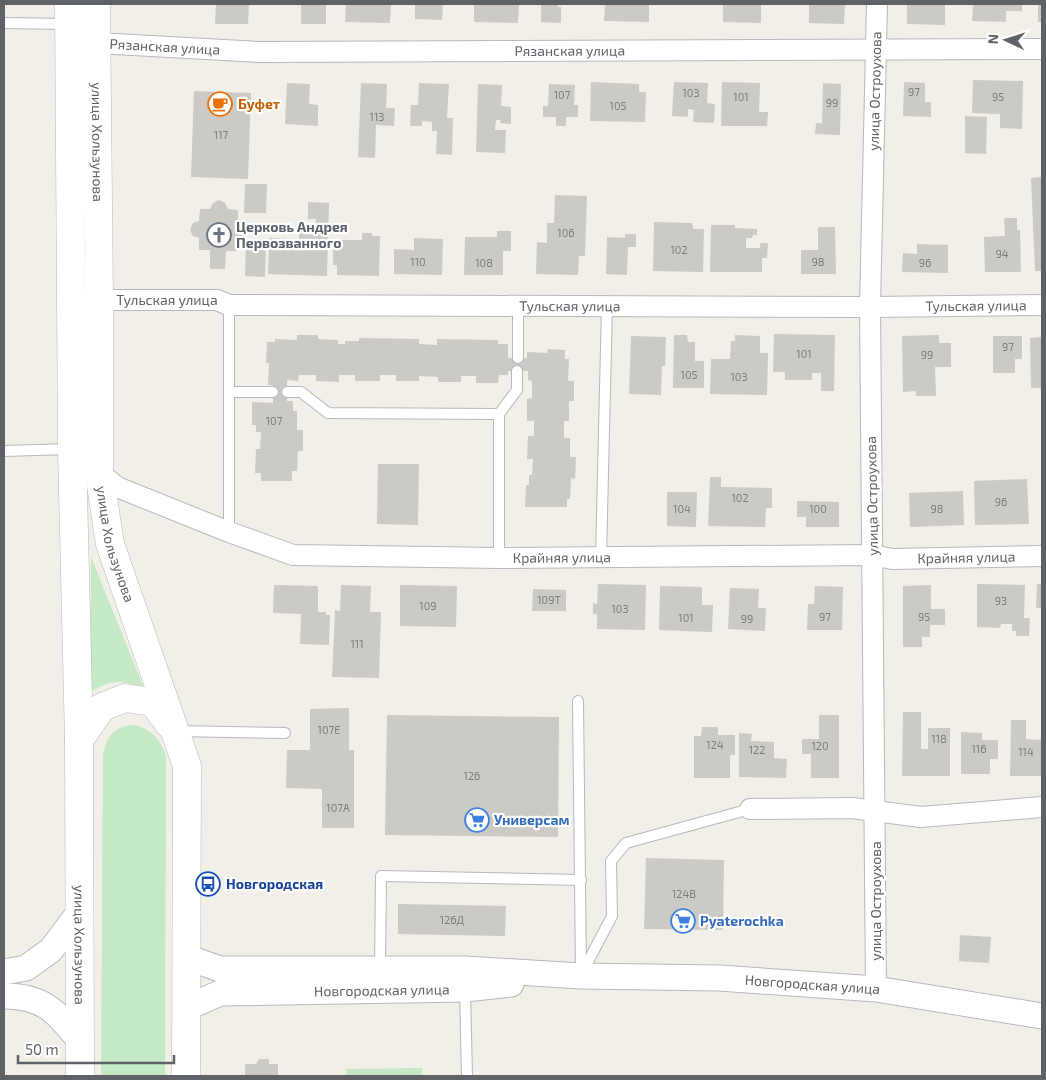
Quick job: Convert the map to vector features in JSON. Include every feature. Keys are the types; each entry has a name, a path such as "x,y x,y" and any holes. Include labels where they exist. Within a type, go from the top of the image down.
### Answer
{"main road":[{"name":"улица Хользунова","path":"96,4 99,472 110,544 187,766 186,1076"},
{"name":"улица Хользунова","path":"69,14 72,449 78,740 80,1076"},
{"path":"78,740 102,707 125,698 152,702 175,731"}],"street":[{"name":"улица Остроухова","path":"876,989 876,811 870,307 877,4"},
{"name":"Рязанская улица","path":"96,43 260,52 1042,49"},
{"name":"Тульская улица","path":"99,300 217,300 229,305 870,307 1042,305"},
{"name":"Крайняя улица","path":"99,472 117,487 293,555 499,558 872,555 892,558 1042,556"},
{"path":"750,808 852,808 921,817 1042,807"},
{"path":"4,972 26,968 51,950 78,914"},
{"name":"Новгородская улица","path":"186,957 220,969 465,969 581,976 719,978 876,989 1042,1016"},
{"name":"Новгородская улица","path":"186,1008 220,993 465,989 581,976"},
{"path":"4,996 18,996 40,1002 62,1018 79,1040"}],"lane":[{"path":"4,23 69,14"},
{"path":"229,305 230,532"},
{"path":"518,305 518,358"},
{"path":"601,557 607,305"},
{"path":"499,558 499,414 517,390 517,371"},
{"path":"229,392 273,392"},
{"path":"287,392 301,392 328,413 499,414"},
{"path":"4,450 72,449"},
{"path":"578,701 581,976"},
{"path":"175,731 285,732"},
{"path":"581,976 612,916 611,861 626,843 750,808"},
{"path":"380,969 381,876 581,880"},
{"path":"465,989 467,1076"}],"green space":[{"path":"91,557 144,688 128,683 116,682 90,692"},
{"path":"135,725 150,732 161,744 166,755 165,1076 101,1076 103,755 109,737 113,733 122,727"},
{"path":"422,1068 422,1076 346,1076 346,1069"}],"building":[{"path":"216,4 249,4 248,24 215,24"},
{"path":"301,4 326,4 326,24 301,24"},
{"path":"346,4 391,4 390,23 345,22"},
{"path":"415,4 443,4 442,20 415,19"},
{"path":"474,4 519,4 518,23 474,22"},
{"path":"541,4 558,4 558,7 561,7 561,23 541,22"},
{"path":"605,4 649,4 649,22 604,21"},
{"path":"723,4 761,4 761,23 723,22"},
{"path":"809,4 845,4 844,24 809,23"},
{"path":"907,4 945,4 945,25 907,24"},
{"path":"973,4 1022,4 1022,11 1006,11 1006,22 972,21"},
{"path":"1038,4 1042,4 1042,22 1038,22"},
{"path":"973,80 1023,81 1022,129 1000,128 1000,114 972,113"},
{"path":"591,82 639,84 639,92 646,92 645,122 590,121"},
{"path":"674,82 708,83 707,103 715,104 714,123 693,122 694,110 688,109 688,117 672,116"},
{"path":"722,82 760,83 759,112 768,112 767,126 721,126"},
{"path":"904,82 925,83 925,102 931,102 931,117 903,116"},
{"path":"287,83 310,84 309,104 318,105 318,126 285,124"},
{"path":"361,83 387,84 386,108 395,108 394,126 376,125 375,158 358,157"},
{"path":"419,83 449,84 447,118 453,118 452,155 436,154 437,131 432,131 432,122 422,121 422,126 410,126 411,105 418,105"},
{"path":"823,83 841,84 840,135 815,134 816,123 822,123"},
{"path":"478,84 502,85 501,106 511,107 511,124 500,123 501,120 496,120 495,130 506,130 505,153 476,152"},
{"path":"549,84 575,85 574,105 578,105 578,117 566,117 566,126 556,126 556,117 543,117 543,106 548,106"},
{"path":"194,91 251,93 248,179 191,177"},
{"path":"965,116 987,117 986,154 965,153"},
{"path":"1042,177 1042,271 1035,271 1031,178"},
{"path":"245,184 267,184 266,213 244,213"},
{"path":"555,195 587,196 585,256 579,256 578,275 536,274 537,242 547,243 547,223 554,223"},
{"name":"Церковь Андрея Первозванного","path":"219,200 225,203 228,209 238,210 238,222 244,225 246,231 243,237 237,239 237,251 226,251 225,269 210,269 210,250 199,250 199,238 193,236 190,230 193,223 199,221 200,209 210,209 213,203"},
{"path":"308,202 329,203 327,276 268,274 269,238 295,239 295,249 299,249 299,232 315,232 316,219 308,219"},
{"path":"1004,218 1017,218 1017,230 1020,230 1021,272 985,272 984,237 1005,236"},
{"path":"654,222 692,223 693,229 704,229 703,272 653,271"},
{"path":"711,225 735,225 735,228 757,229 757,235 753,235 752,238 746,238 746,248 760,248 760,243 768,243 767,258 762,258 762,272 710,272"},
{"path":"818,227 835,227 836,274 801,274 801,250 818,250"},
{"path":"497,231 511,231 511,251 503,251 503,275 464,275 465,237 497,237"},
{"path":"362,233 372,233 372,236 380,236 379,276 337,275 337,265 333,265 333,240 362,240"},
{"path":"625,234 636,234 636,247 628,247 627,275 606,274 607,237 625,238"},
{"path":"414,238 443,239 442,275 394,274 394,249 414,250"},
{"path":"246,243 266,243 265,277 245,276"},
{"path":"917,244 948,245 948,273 902,272 903,253 917,254"},
{"path":"774,334 835,335 834,391 821,391 821,373 812,373 812,380 785,380 785,372 773,372"},
{"path":"297,335 318,335 318,339 338,340 338,344 345,344 345,341 359,341 359,338 419,339 419,344 437,345 437,339 498,340 498,344 508,344 508,358 527,358 527,352 547,353 548,349 565,350 565,359 569,359 568,381 574,381 574,401 569,401 569,421 564,421 564,438 570,438 570,457 576,457 575,479 571,478 570,499 567,499 567,507 525,507 526,485 529,485 529,475 532,475 533,459 527,459 528,436 534,436 534,421 527,421 527,399 532,398 532,381 528,380 528,371 508,371 508,375 499,375 498,383 476,383 476,376 461,376 461,382 438,382 438,377 419,376 419,381 396,381 396,375 380,375 380,381 355,381 355,375 339,375 339,382 316,381 316,375 299,375 298,381 287,380 287,401 293,401 293,411 297,411 297,430 303,430 303,451 298,451 297,471 292,471 292,481 261,481 261,473 255,473 256,449 260,449 261,432 256,432 256,425 252,425 252,402 273,403 273,385 268,385 269,363 266,363 267,342 275,342 275,339 297,340"},
{"path":"674,335 687,335 688,342 695,342 695,361 704,361 704,388 673,388"},
{"path":"735,335 760,336 760,353 768,353 767,395 710,394 711,359 730,359 731,341 735,341"},
{"path":"939,335 939,343 951,343 951,367 935,367 936,396 916,396 916,391 903,392 902,336"},
{"path":"631,336 666,337 661,395 629,394"},
{"path":"993,336 1022,336 1022,359 1015,359 1015,373 993,373"},
{"path":"1042,337 1042,388 1031,388 1030,338"},
{"path":"378,464 419,464 418,525 377,524"},
{"path":"710,477 721,477 721,487 772,488 772,508 766,508 765,527 708,526"},
{"path":"1027,479 1029,524 975,525 974,481"},
{"path":"963,491 964,525 910,527 909,493"},
{"path":"667,492 697,492 696,527 667,526"},
{"path":"797,501 839,502 839,527 806,527 806,517 797,517"},
{"path":"598,584 646,585 645,630 597,629 597,614 593,614 593,603 597,604"},
{"path":"977,584 1025,585 1024,618 1030,618 1029,636 1016,636 1016,631 1012,631 1012,624 1001,624 1000,628 977,627"},
{"path":"1037,584 1042,584 1042,608 1036,608"},
{"path":"274,585 318,586 318,612 326,612 326,615 330,615 329,645 300,644 301,614 273,613"},
{"path":"341,585 371,586 370,612 381,612 379,678 332,677 335,610 340,611"},
{"path":"400,585 457,586 456,627 400,626"},
{"path":"931,585 931,609 945,609 945,625 930,625 930,637 922,637 922,647 903,647 903,586"},
{"path":"660,586 702,587 702,605 713,605 712,632 659,630"},
{"path":"815,586 843,587 842,630 807,630 808,604 814,604"},
{"path":"730,588 759,589 758,608 766,608 765,631 728,629"},
{"path":"533,589 566,590 566,611 532,611"},
{"path":"349,708 349,750 354,750 354,828 322,828 322,789 286,788 287,750 310,750 310,709"},
{"path":"903,712 921,712 921,749 928,749 928,728 950,728 950,776 902,776"},
{"path":"387,715 559,717 558,837 385,835"},
{"path":"819,715 839,715 839,778 811,778 811,754 802,754 802,739 819,739"},
{"path":"1011,720 1026,720 1026,739 1042,740 1041,776 1010,776"},
{"path":"702,727 718,727 718,735 735,735 735,755 730,755 730,778 694,778 694,736 701,736"},
{"path":"961,732 982,733 982,740 998,740 998,759 990,759 990,774 961,774"},
{"path":"739,733 752,734 751,741 774,742 774,758 787,759 786,778 739,777"},
{"path":"646,858 724,860 723,930 644,929"},
{"path":"398,904 506,906 505,936 398,934"},
{"path":"960,935 991,937 989,963 959,961"},
{"path":"259,1059 269,1059 269,1064 278,1064 278,1076 245,1076 245,1064 256,1064"}],"place":[{"name":"Буфет","path":"220,104"},
{"name":"Церковь Андрея Первозванного","path":"219,235"},
{"name":"Универсам","path":"477,820"},
{"name":"Новгородская","path":"208,884"},
{"name":"Pyaterochka","path":"683,921"}]}
